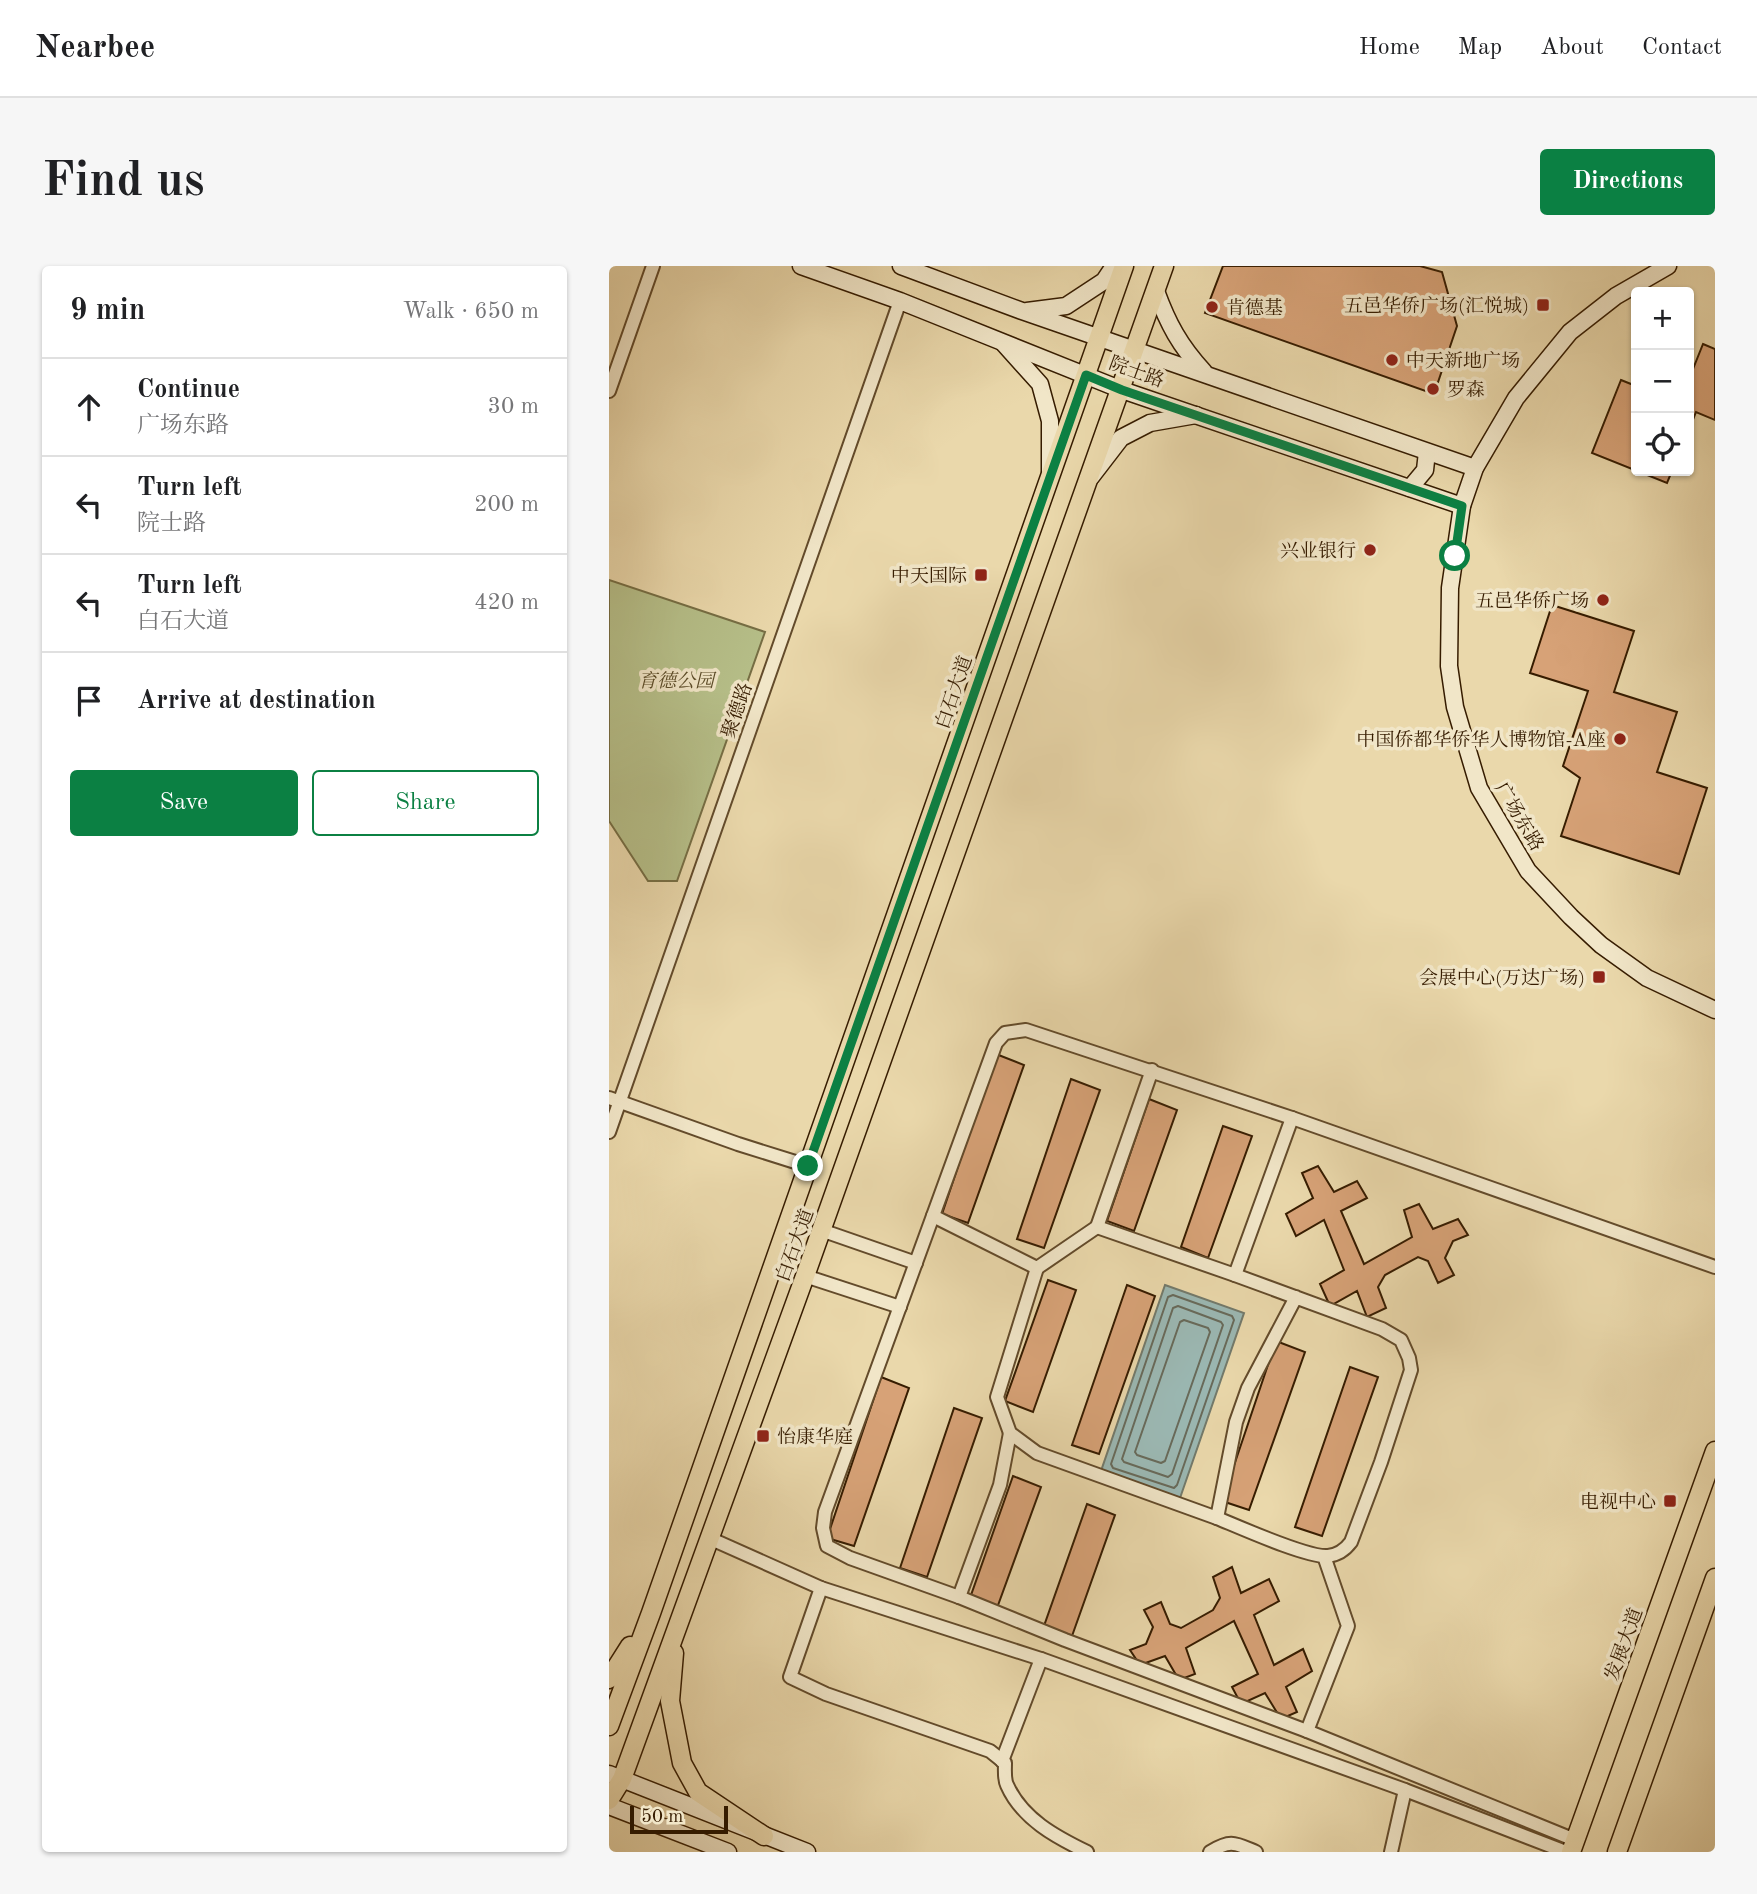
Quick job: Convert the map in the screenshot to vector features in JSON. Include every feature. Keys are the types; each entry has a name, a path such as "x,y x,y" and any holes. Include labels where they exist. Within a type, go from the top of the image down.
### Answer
{"main road":[{"name":"院士路","path":"801,266 900,301 1122,390 1199,414 1462,506"},
{"name":"院士路","path":"901,266 1022,311 1475,468"},
{"path":"1022,311 1066,306 1104,281 1114,266"},
{"name":"白石大道","path":"609,1726 1124,266"},
{"name":"白石大道","path":"609,1800 615,1776 678,1620 805,1276 1164,266"},
{"name":"广场东路","path":"1668,266 1616,296 1570,332 1516,398 1475,468 1462,506 1450,587 1450,666 1455,707 1479,788 1528,871 1601,945 1647,978 1715,1010"},
{"path":"1156,291 1166,319 1185,351 1206,374"},
{"path":"1002,342 1039,384 1050,421 1050,481"},
{"path":"1085,484 1121,438 1150,423 1199,414"},
{"path":"1411,488 1425,470 1427,452"},
{"name":"发展大道","path":"1571,1848 1715,1451"},
{"path":"1617,1852 1715,1578"},
{"path":"609,1679 652,1608 678,1620 670,1701 683,1763 698,1792 764,1836"},
{"path":"615,1776 807,1852"},
{"path":"609,1806 728,1852"}],"street":[{"path":"609,391 653,266"},
{"name":"聚德路","path":"609,1132 614,1100 900,301"},
{"path":"1571,1848 1307,1731 850,1558 827,1546 824,1538 825,1512 996,1043 1005,1033 1026,1030 1152,1070 1715,1267"},
{"path":"958,1597 1000,1485 1010,1433 997,1397 1037,1268 1097,1227 1152,1070"},
{"path":"614,1100 808,1166"},
{"path":"1235,1275 1292,1118"},
{"path":"933,1216 1037,1268"},
{"path":"1010,1433 1037,1453 1308,1553 1324,1556 1336,1554 1351,1542 1381,1462 1411,1365 1401,1340 1395,1335 1296,1297 1097,1227"},
{"path":"821,1230 916,1263"},
{"path":"805,1276 900,1307"},
{"path":"1217,1518 1237,1422 1248,1388 1296,1297"},
{"path":"709,1538 821,1588 1041,1659 1571,1848"},
{"path":"1307,1731 1348,1626 1324,1556"},
{"path":"821,1588 790,1677 826,1694 990,1751 1005,1763 1005,1783 1030,1817 1054,1836 1087,1852"},
{"path":"1002,1761 1041,1659"},
{"path":"1391,1852 1405,1790"},
{"path":"1210,1852 1224,1843 1233,1842 1256,1852"}],"green space":[{"name":"育德公园","path":"609,580 765,632 677,881 648,881 609,821"}],"water":[{"path":"1165,1285 1244,1313 1180,1498 1101,1471"}],"building":[{"name":"中天新地广场","path":"1223,266 1420,266 1442,272 1457,326 1434,394 1205,313"},
{"path":"1703,344 1715,349 1715,420 1696,412 1694,417 1694,366"},
{"path":"1621,380 1631,384 1631,469 1592,453"},
{"path":"1650,476 1670,476 1667,483"},
{"name":"中国侨都华侨华人博物馆-A座","path":"1552,605 1634,631 1614,692 1677,712 1657,772 1707,788 1679,874 1561,836 1580,778 1563,766 1588,691 1530,673"},
{"path":"996,1054 1024,1065 968,1223 942,1214"},
{"path":"1071,1079 1100,1090 1044,1248 1017,1239"},
{"path":"1149,1099 1177,1110 1134,1231 1107,1221"},
{"path":"1223,1126 1252,1136 1208,1258 1181,1247"},
{"path":"1318,1166 1334,1192 1357,1181 1367,1198 1341,1211 1364,1264 1412,1237 1404,1210 1419,1204 1433,1229 1458,1219 1468,1235 1453,1241 1445,1258 1454,1275 1438,1283 1428,1261 1418,1257 1385,1275 1378,1287 1386,1308 1367,1317 1357,1291 1330,1306 1320,1284 1344,1270 1324,1220 1296,1236 1286,1214 1313,1198 1302,1173"},
{"path":"1048,1280 1076,1290 1033,1412 1005,1401"},
{"path":"1127,1285 1155,1296 1099,1454 1072,1445"},
{"path":"1276,1341 1305,1352 1249,1510 1222,1501"},
{"path":"1350,1367 1378,1377 1322,1536 1295,1527"},
{"path":"881,1377 909,1388 854,1546 827,1538"},
{"path":"954,1408 982,1418 927,1577 900,1568"},
{"path":"1013,1476 1041,1487 997,1608 970,1598"},
{"path":"1087,1504 1115,1515 1072,1636 1044,1626"},
{"path":"1232,1567 1241,1593 1269,1579 1279,1601 1254,1615 1274,1665 1303,1649 1312,1671 1286,1687 1297,1712 1281,1719 1265,1693 1241,1704 1232,1687 1258,1674 1234,1621 1186,1648 1195,1674 1179,1680 1165,1656 1140,1665 1130,1650 1146,1644 1153,1627 1144,1610 1161,1602 1170,1624 1181,1628 1213,1610 1220,1598 1213,1577"}],"place":[{"name":"五邑华侨广场(汇悦城)","path":"1543,305"},
{"name":"肯德基","path":"1212,307"},
{"name":"中天新地广场","path":"1392,360"},
{"name":"罗森","path":"1433,389"},
{"name":"兴业银行","path":"1370,550"},
{"name":"中天国际","path":"981,575"},
{"name":"五邑华侨广场","path":"1603,600"},
{"name":"中国侨都华侨华人博物馆-A座","path":"1620,739"},
{"name":"会展中心(万达广场)","path":"1599,977"},
{"name":"怡康华庭","path":"763,1436"},
{"name":"电视中心","path":"1670,1501"}],"route":[{"path":"808,1166 1086,375 1122,390 1199,414 1462,506 1455,556"}]}
